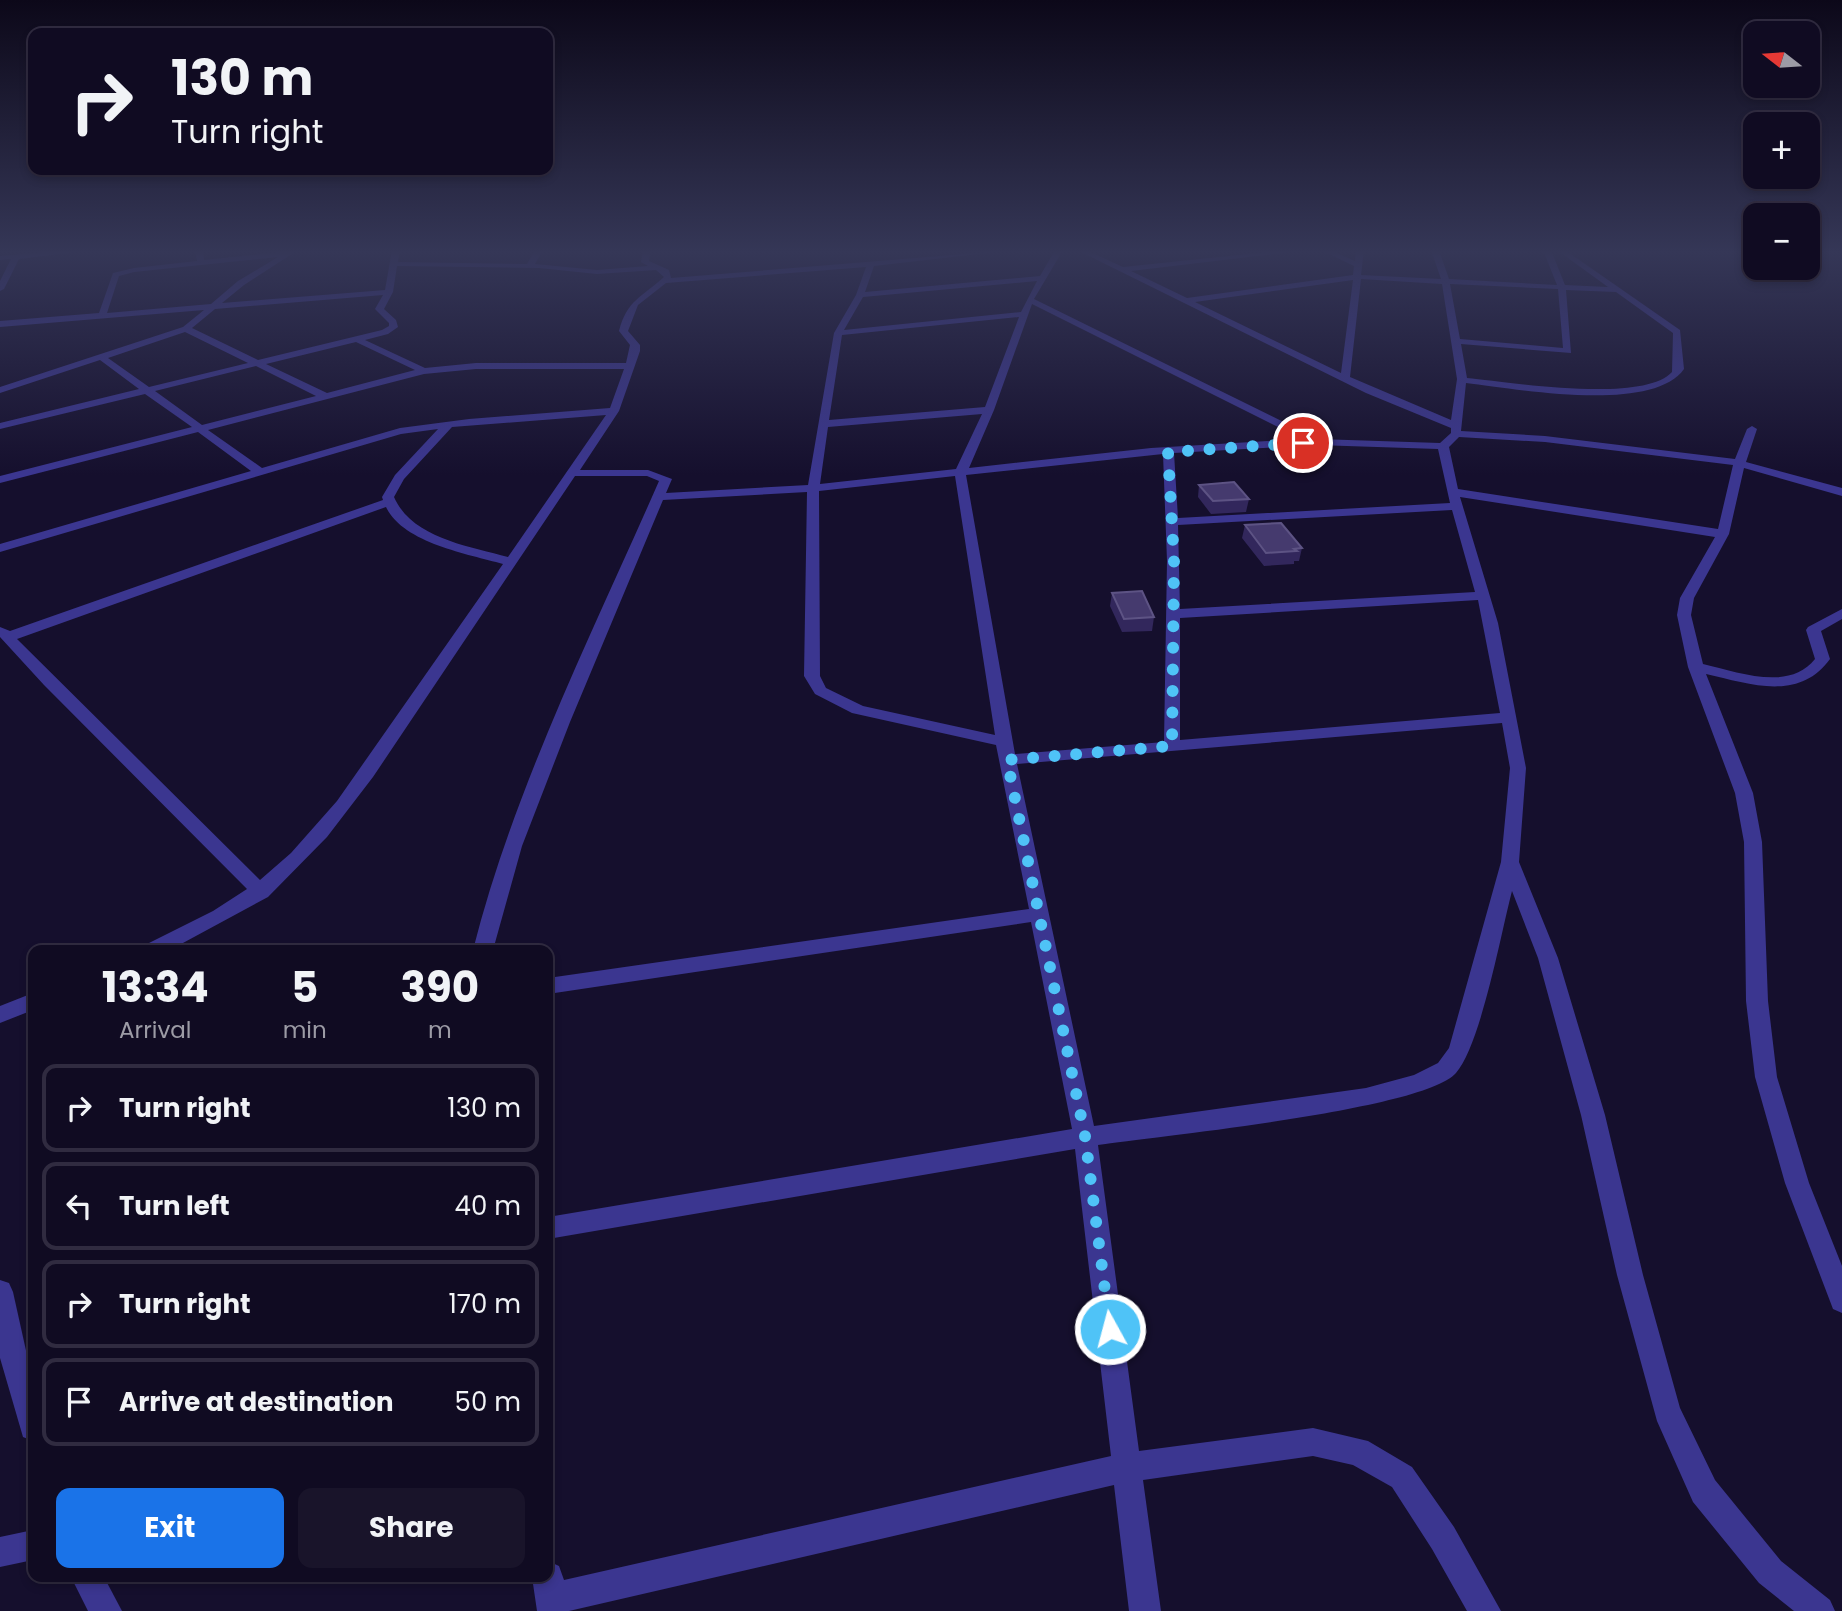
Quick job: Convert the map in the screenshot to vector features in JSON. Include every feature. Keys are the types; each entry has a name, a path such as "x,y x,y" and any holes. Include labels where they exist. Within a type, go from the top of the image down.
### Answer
{"street":[{"path":"0,390 192,325"},
{"path":"0,426 357,340 394,325"},
{"path":"163,945 199,929 261,892 329,827 614,411 635,345 626,336 625,325"},
{"path":"843,325 838,333 813,489 812,676 820,691 858,710 1006,751 1172,746 1510,717"},
{"path":"838,333 895,325"},
{"path":"1021,325 989,410 960,474 1006,751 1085,1136 1145,1611"},
{"path":"1067,325 1317,442"},
{"path":"1236,325 1346,376 1452,435"},
{"path":"1346,376 1353,325"},
{"path":"553,1227 1085,1136 1366,1097 1420,1083 1446,1069 1459,1051 1510,862 1518,768 1510,717 1483,596 1455,499 1452,435 1461,380 1453,325"},
{"path":"1456,341 1568,351 1566,325"},
{"path":"1461,380 1593,390 1635,390 1671,380 1679,369 1681,345 1677,332 1667,325"},
{"path":"186,329 325,396"},
{"path":"357,340 424,371"},
{"path":"101,356 260,472"},
{"path":"0,480 424,371 476,366 628,366"},
{"path":"824,424 989,410"},
{"path":"0,548 400,431 449,424 614,411"},
{"path":"449,424 399,477 387,497 391,512 410,528 509,562"},
{"path":"1752,429 1740,464 1723,534 1687,597 1684,615 1696,667 1744,793 1753,842 1757,1001 1766,1077 1797,1183 1842,1300"},
{"path":"657,497 813,489 1168,452 1452,435 1643,449 1740,464 1842,492"},
{"path":"1168,452 1174,614 1172,746"},
{"path":"484,945 513,846 666,479 656,474 572,473"},
{"path":"1172,522 1455,499 1723,534"},
{"path":"261,892 4,633 388,502"},
{"path":"1174,614 1483,596"},
{"path":"1696,667 1771,682 1800,680 1816,672 1823,659 1814,629 1842,613"},
{"path":"1510,862 1548,958 1667,1411 1703,1491 1770,1572 1819,1611"},
{"path":"553,985 1039,914"},
{"path":"0,1015 28,1003"},
{"path":"0,1292 17,1374 28,1410"},
{"path":"551,1596 1127,1467 1313,1442 1358,1451 1402,1477 1443,1538 1485,1611"},
{"path":"0,1552 28,1546"},
{"path":"90,1582 104,1610"}],"building":[{"path":"1234,482 1249,499 1213,501 1199,485"},
{"path":"1281,523 1302,548 1294,549 1297,551 1266,553 1245,525"},
{"path":"1142,591 1154,617 1124,619 1112,593"}],"route":[{"path":"1110,1329 1085,1136 1007,760 1172,746 1174,561 1168,452 1303,443"}]}
